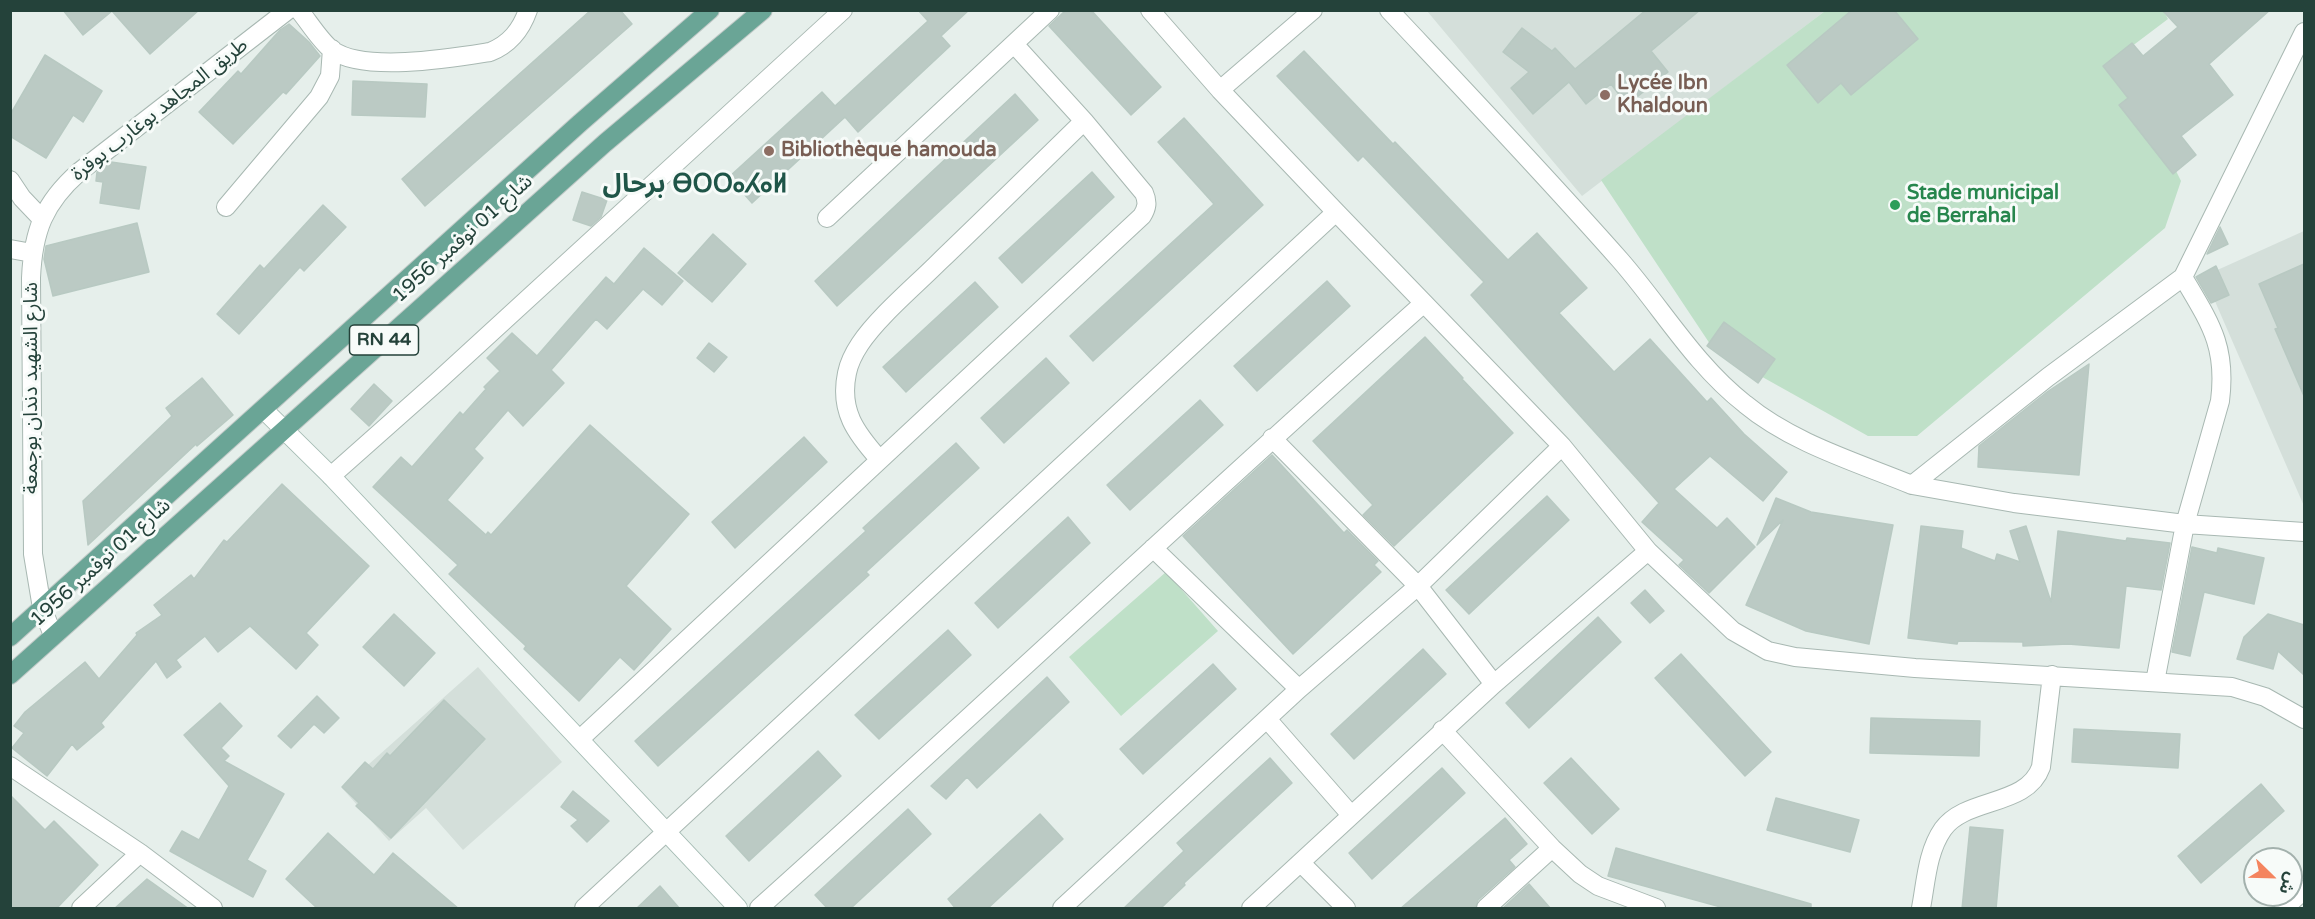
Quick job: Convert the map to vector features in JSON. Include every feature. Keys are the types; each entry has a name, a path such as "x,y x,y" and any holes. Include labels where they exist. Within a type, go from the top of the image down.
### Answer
{"main road":[{"name":"شارع 01 نوفمبر 1956","path":"10,637 580,123 710,10"},
{"name":"شارع 01 نوفمبر 1956","path":"10,675 605,143 763,10"}],"street":[{"name":"طريق المجاهد بوغارب بوقرة","path":"42,219 51,201 79,172 288,10"},
{"path":"299,10 332,50 360,60 386,63 490,52 502,47 517,34 528,10"},
{"path":"330,476 437,382 843,10"},
{"path":"827,218 1050,10"},
{"path":"1150,10 1220,90 1562,446 1648,551 1732,631 1747,641 1768,651 1795,657 1915,668 2232,687 2265,697 2304,718"},
{"path":"1220,90 1313,10"},
{"path":"1389,10 1614,253 1684,342 1717,379 1745,405 1809,442 1912,485 2014,502 2185,524 2304,532"},
{"path":"1912,485 2048,377 2183,277 2304,32"},
{"path":"580,739 1142,216 1147,201 1144,193 1084,121 1014,44"},
{"path":"226,207 320,97 330,76 332,50"},
{"path":"879,459 858,435 846,405 844,388 847,372 852,357 861,342 898,302 1084,121"},
{"path":"10,180 26,204 42,219"},
{"path":"584,909 664,832 1336,212"},
{"name":"شارع الشهيد دندان بوجمعة","path":"42,219 32,253 33,554 42,608 53,635"},
{"path":"10,249 32,253"},
{"path":"2155,682 2185,524 2220,401 2222,383 2218,344 2209,321 2183,277"},
{"path":"759,909 1272,438 1424,303"},
{"path":"264,410 330,476 580,739 738,909"},
{"path":"1272,438 1418,586 1494,684"},
{"path":"1062,909 1299,689 1418,586 1562,446"},
{"path":"1153,548 1299,689"},
{"path":"1251,909 1442,730 1648,551"},
{"path":"1921,909 1932,849 1944,828 1970,810 2015,793 2037,778 2041,767 2052,675"},
{"path":"1267,719 1351,815"},
{"path":"1442,730 1552,848 1580,874 1598,886 1656,909"},
{"path":"10,766 140,853 213,909"},
{"path":"1486,909 1552,848"},
{"path":"81,909 140,853"},
{"path":"1301,863 1346,909"},
{"path":"2284,909 2304,890"}],"shaded area":[{"name":"Lycée Ibn Khaldoun","path":"1427,11 1825,11 1582,196"},
{"path":"2304,231 2304,506 2204,276"},
{"path":"478,667 562,762 463,850 426,808 389,841 342,788"}],"green space":[{"name":"Stade municipal de Berrahal","path":"2163,10 2168,19 2119,56 2181,181 2165,228 1917,436 1868,436 1714,350 1601,180 1825,11"},
{"path":"1166,572 1218,631 1121,716 1069,657"}],"building":[{"path":"63,10 199,10 150,54 112,11 83,35"},
{"path":"591,10 620,10 632,24 425,206 402,179"},
{"path":"918,10 969,10 941,36 950,46 858,132 845,117 752,203 729,177 822,92 835,106 928,21"},
{"path":"1066,10 1091,10 1161,87 1131,115 1049,26"},
{"path":"1646,10 1700,10 1651,51 1668,72 1627,105 1611,84 1586,104 1569,82 1533,114 1511,88 1529,72 1503,52 1522,28 1552,51 1555,48 1575,69"},
{"path":"1852,10 1894,10 1918,39 1851,95 1841,83 1818,103 1787,65"},
{"path":"2162,10 2270,10 2209,64 2233,95 2181,136 2196,155 2173,174 2119,105 2128,98 2103,66 2132,43 2143,56 2178,27"},
{"path":"289,24 309,42 320,56 286,94 283,92 233,144 199,112 238,71 241,74 280,30"},
{"path":"1304,51 1508,260 1537,233 1587,288 1559,313 1614,372 1650,339 1707,402 1711,398 1744,434 1787,472 1763,501 1710,456 1674,489 1717,528 1727,518 1755,547 1709,593 1679,565 1684,560 1642,522 1659,503 1471,295 1484,282 1363,156 1358,161 1277,76"},
{"path":"45,55 102,91 83,122 73,115 46,158 10,136 10,115"},
{"path":"353,81 427,84 425,117 352,115"},
{"path":"1015,94 1038,120 837,306 815,281"},
{"path":"1184,118 1263,205 1093,361 1070,336 1214,204 1158,142"},
{"path":"111,162 146,167 139,209 100,203 103,182 96,181 97,172"},
{"path":"1092,172 1114,197 1022,283 999,258"},
{"path":"582,192 607,200 601,217 591,226 573,220"},
{"path":"323,205 346,227 304,271 300,267 239,334 217,314 260,265 264,269"},
{"path":"137,223 149,272 53,296 44,259 46,246"},
{"path":"2220,227 2228,244 2207,254"},
{"path":"713,234 746,264 712,302 678,273"},
{"path":"644,248 683,281 662,305 643,289 607,329 596,319 551,370 564,383 523,426 508,410 474,449 483,458 447,500 486,535 488,532 491,535 590,425 689,514 626,586 671,629 634,670 620,657 579,701 524,649 526,646 449,574 458,565 373,487 401,457 412,467 460,412 463,415 486,389 484,387 500,371 487,358 512,333 537,356 606,277 614,284"},
{"path":"2304,264 2304,396 2275,329 2278,328 2259,284"},
{"path":"2216,266 2229,295 2211,303 2196,277"},
{"path":"1327,281 1350,306 1257,391 1234,366"},
{"path":"975,282 998,307 906,392 883,367"},
{"path":"1724,322 1775,359 1758,383 1707,346"},
{"path":"1425,337 1513,433 1394,546 1363,515 1373,505 1313,441"},
{"path":"709,343 727,357 714,372 697,358"},
{"path":"1046,358 1069,383 1004,443 981,418"},
{"path":"2089,364 2079,475 1978,467 1979,446 2047,392"},
{"path":"202,378 233,415 197,446 196,444 88,545 83,501 172,416 166,408"},
{"path":"374,384 392,401 369,426 351,409"},
{"path":"1200,400 1223,425 1130,510 1107,485"},
{"path":"804,437 827,462 735,548 712,522"},
{"path":"956,443 979,468 866,572 869,575 658,766 635,741 866,531 863,528"},
{"path":"1272,455 1344,533 1347,530 1378,561 1374,565 1381,572 1293,654 1183,536"},
{"path":"282,484 369,566 306,633 318,645 296,669 250,626 218,652 205,636 176,660 181,667 167,678 156,661 101,723 104,727 77,750 72,744 47,776 12,748 24,733 14,726 25,712 85,662 99,679 137,635 136,633 162,615 154,605 191,575 194,579 224,540 227,542"},
{"path":"1547,496 1569,520 1469,614 1446,590"},
{"path":"1776,498 1811,512 1893,525 1869,644 1806,631 1746,605 1783,520 1757,545"},
{"path":"1068,517 1090,543 998,628 975,603"},
{"path":"1921,526 1963,531 1961,548 1995,561 1997,554 2020,562 2010,531 2026,526 2051,602 2058,531 2126,541 2127,538 2170,543 2161,590 2126,586 2119,648 2068,644 2023,646 2023,642 1958,641 1957,644 1908,638"},
{"path":"2192,547 2217,553 2218,548 2264,558 2254,604 2204,592 2190,656 2172,652"},
{"path":"1645,590 1664,611 1650,623 1631,603"},
{"path":"394,614 435,653 404,686 363,647"},
{"path":"2268,614 2304,625 2304,675 2278,651 2273,669 2237,659 2244,637"},
{"path":"1598,617 1621,642 1529,728 1506,703"},
{"path":"948,630 971,655 879,739 855,715"},
{"path":"1423,649 1446,674 1354,759 1331,734"},
{"path":"1681,654 1771,752 1745,776 1655,678"},
{"path":"1213,664 1236,689 1143,774 1120,749"},
{"path":"1047,677 1069,702 977,788 967,777 946,799 931,786"},
{"path":"317,696 339,718 324,733 314,724 291,748 278,736"},
{"path":"444,700 485,739 391,838 356,806 359,803 342,787 365,762 373,769 387,753 390,756"},
{"path":"220,703 242,726 221,748 229,756 224,761 284,794 247,860 266,871 253,897 170,851 182,831 199,840 229,786 184,735"},
{"path":"1871,718 1980,721 1979,756 1870,753"},
{"path":"2074,729 2180,734 2178,768 2072,762"},
{"path":"818,751 841,776 749,861 726,836"},
{"path":"1270,758 1292,783 1184,883 1185,885 1160,909 1123,909 1184,851 1177,843"},
{"path":"1571,758 1619,809 1592,834 1544,783"},
{"path":"1442,768 1465,793 1372,879 1349,853"},
{"path":"2261,784 2284,811 2201,883 2178,856"},
{"path":"573,791 609,821 587,842 571,826 578,820 561,807"},
{"path":"10,795 45,830 54,821 98,865 56,909 10,909"},
{"path":"1776,798 1859,820 1850,852 1767,830"},
{"path":"908,809 931,834 850,909 828,909 815,895"},
{"path":"1040,814 1063,839 987,909 956,909 948,899"},
{"path":"1505,818 1527,844 1509,860 1515,867 1478,900 1475,909 1400,909"},
{"path":"1970,827 2003,830 1996,909 1962,909"},
{"path":"328,833 374,875 393,853 459,909 318,909 286,879"},
{"path":"1616,848 1811,904 1811,909 1728,909 1608,876"},
{"path":"147,879 189,909 114,909"},
{"path":"1529,884 1551,909 1502,909"},
{"path":"660,886 680,909 636,909"}],"place":[{"name":"Lycée Ibn Khaldoun","path":"1605,95"},
{"name":"Bibliothèque hamouda","path":"769,151"},
{"name":"Stade municipal de Berrahal","path":"1895,205"}],"district":[{"name":"برحال ⴱⵔⵔⴰⵃⴰⵍ","path":"695,185"}]}
